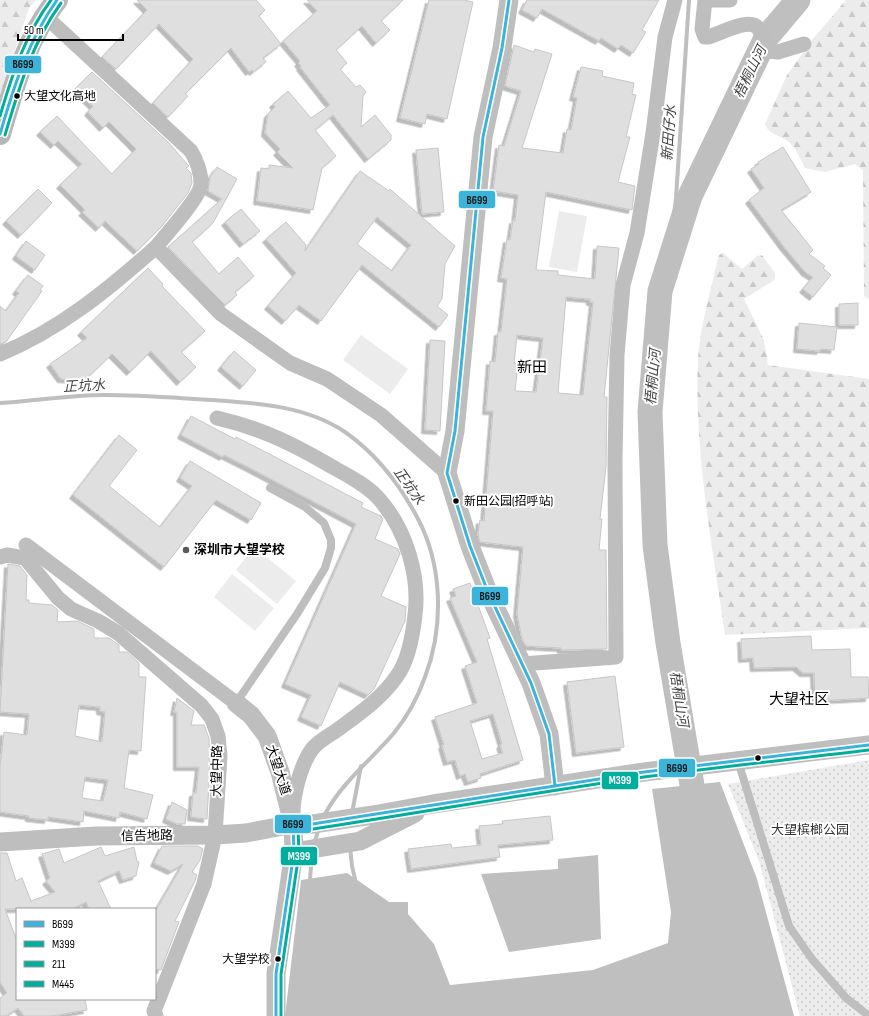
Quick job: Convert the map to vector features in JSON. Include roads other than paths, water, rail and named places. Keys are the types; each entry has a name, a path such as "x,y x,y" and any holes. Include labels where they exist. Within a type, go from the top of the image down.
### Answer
{"main road":[{"path":"0,134 21,63 31,40 51,8"}],"street":[{"path":"509,0 502,48 483,137 455,431 447,473 470,546 531,683 549,734 555,786"},
{"path":"522,664 616,657 615,460 617,355 624,285 637,232 653,133 665,37 675,0"},
{"path":"705,0 702,29 705,37 713,36 741,25 751,24 758,28 768,51 778,52 804,44"},
{"path":"710,0 730,0"},
{"path":"0,354 21,345 65,319 118,280 156,247 190,205 201,185 198,163 191,151 51,8"},
{"path":"156,247 221,314 290,363 326,379 381,414 447,473"},
{"path":"217,418 249,426 292,443 344,473 380,499 394,519 410,561 417,585 413,631 398,674 371,705 314,747 306,759 293,799 300,824"},
{"path":"26,545 236,703"},
{"name":"大望中路","path":"0,558 7,555 25,558 58,598 66,605 118,633 202,706 214,724 218,736 220,756 215,835 204,884 154,1011 156,1016"},
{"name":"大望大道","path":"236,703 251,715 267,736 300,824 300,851 276,974 276,1016"},
{"name":"信告地路","path":"0,842 96,836 215,835 246,833 300,824 373,815 434,804 644,772 869,745"},
{"path":"300,851 348,845 370,837 434,804"}],"lane":[{"path":"236,703 297,614 325,568 331,548 330,535 324,523 305,507 270,488"},
{"path":"729,762 789,926 812,959 846,998 869,1016"}],"waterway":[{"name":"新田仔水","path":"668,266 676,198 689,0"},
{"name":"梧桐山河","path":"692,785 668,643 655,545 650,412 660,291 690,196 766,38 798,0"},
{"name":"正坑水","path":"0,403 91,395 118,395 230,401 281,407 315,416 330,423 356,440 386,470 403,493 417,517 426,536 432,555 438,596 438,617 435,638 425,677 408,714 394,733 347,783 324,816"},
{"path":"352,813 361,766"},
{"name":"正坑水","path":"314,844 319,828"},
{"path":"350,847 355,879"},
{"name":"正坑水","path":"310,879 312,855"}],"place":[{"name":"大望文化高地","path":"17,96"},
{"name":"新田公园(招呼站)","path":"456,501"},
{"name":"深圳市大望学校","path":"186,550"},
{"name":"大望学校","path":"278,959"}],"district":[{"name":"新田","path":"532,367"},
{"name":"大望社区","path":"799,699"}],"park label":[{"name":"大望槟榔公园","path":"810,830"}]}
